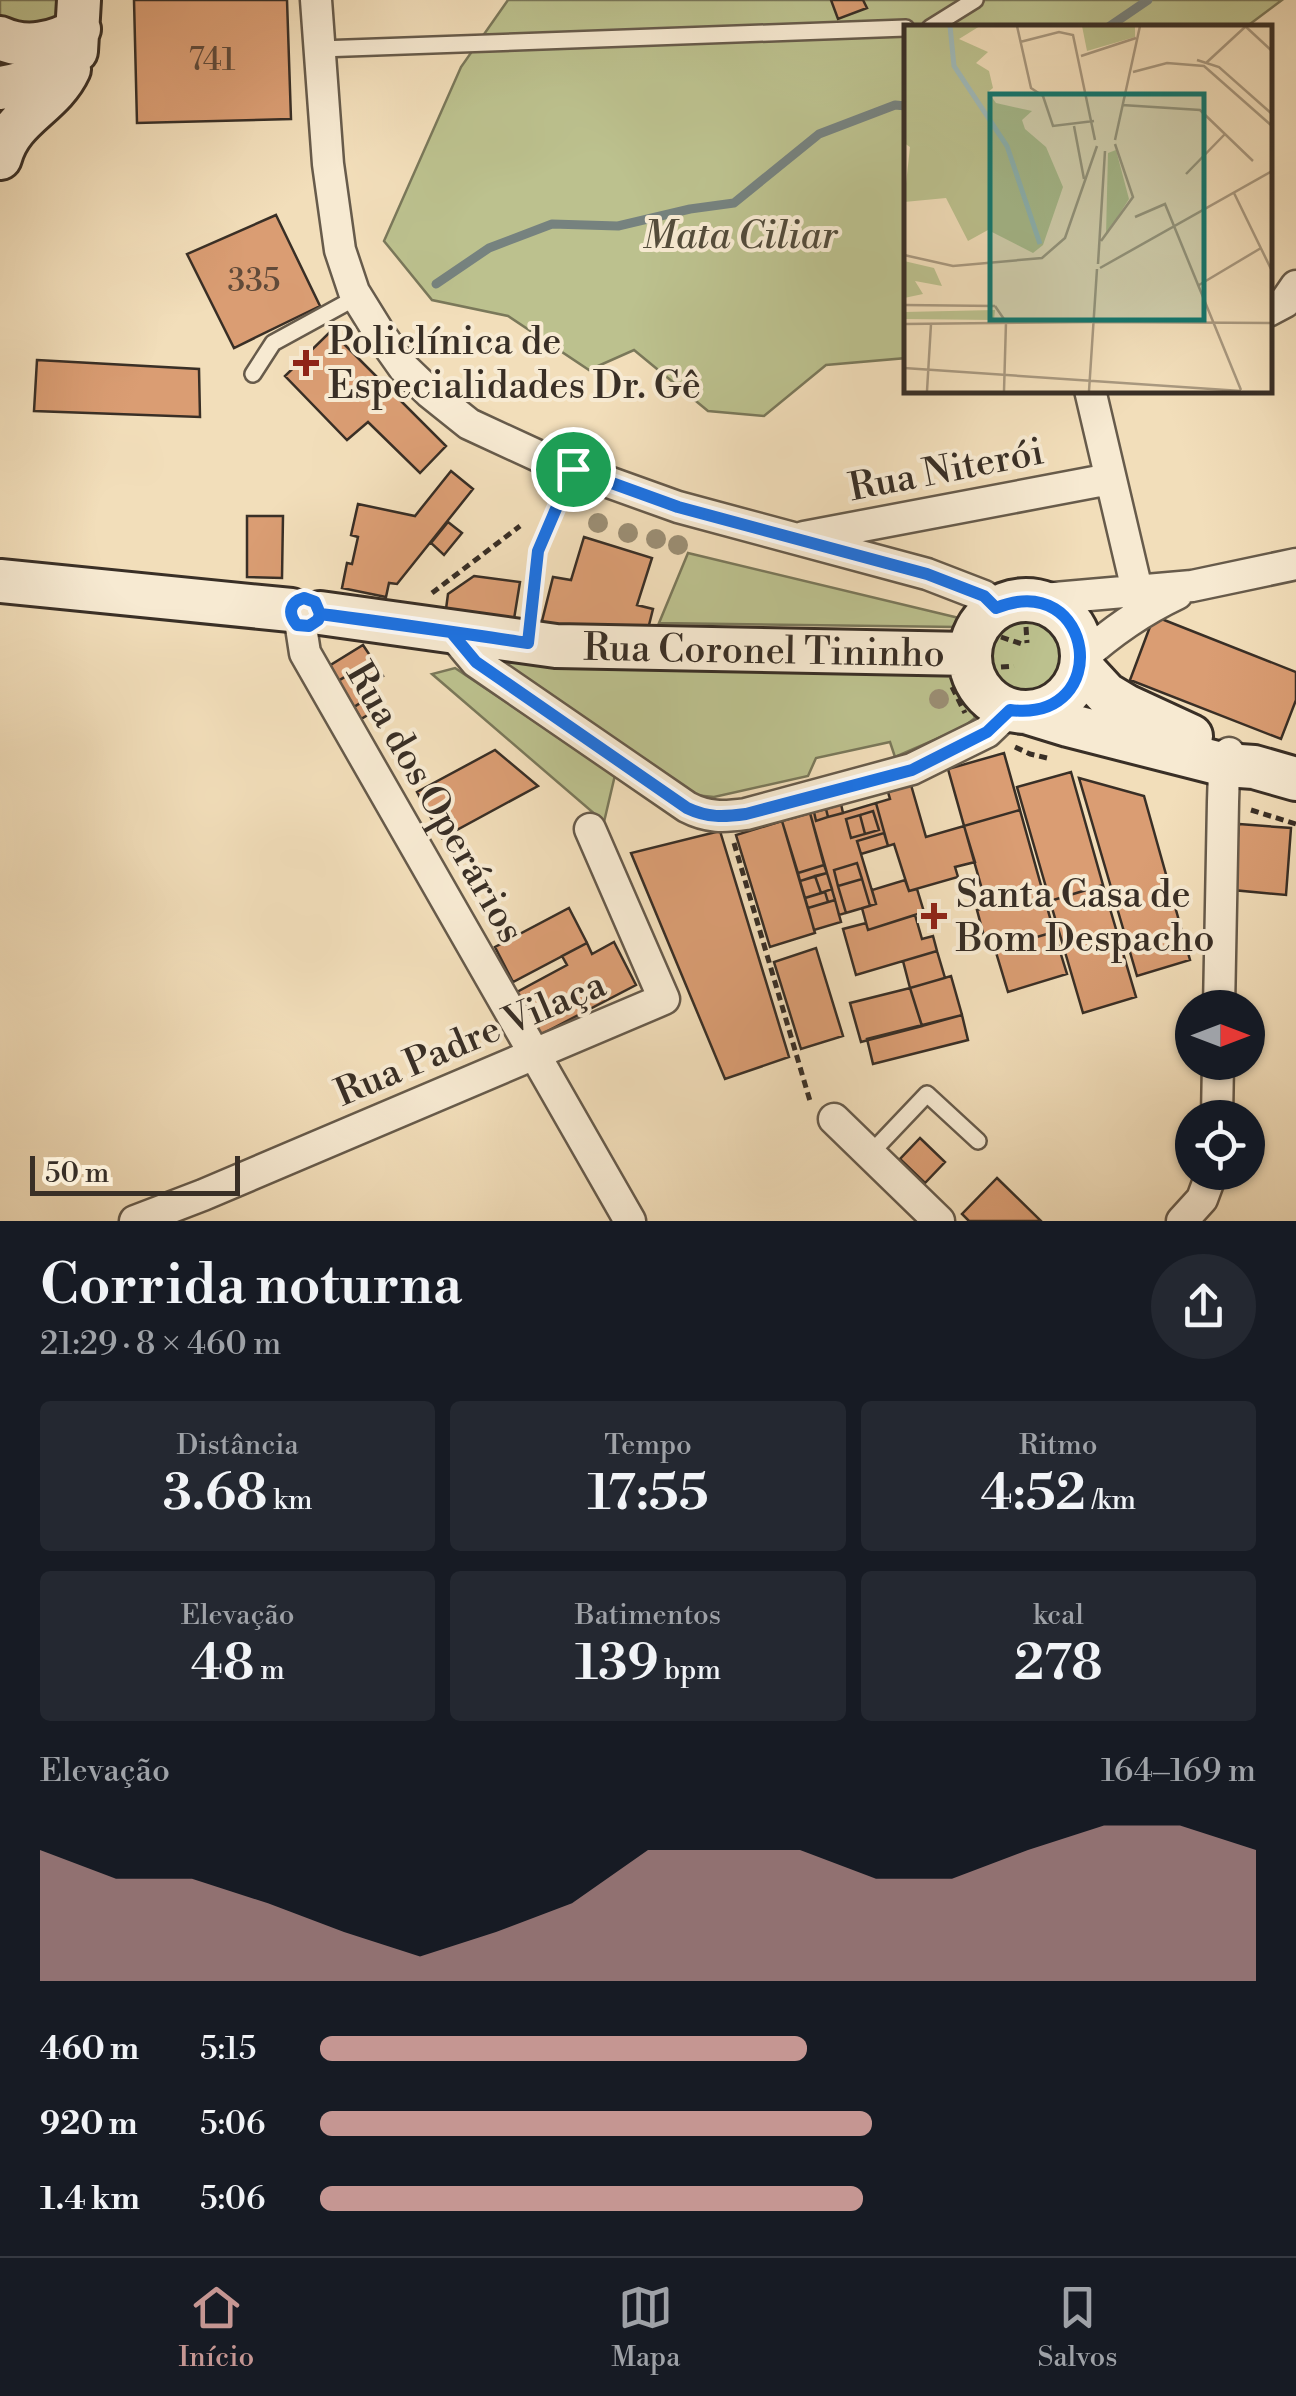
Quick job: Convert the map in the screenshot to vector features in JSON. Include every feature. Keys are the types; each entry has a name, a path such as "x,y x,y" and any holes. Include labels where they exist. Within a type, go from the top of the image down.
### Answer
{"main road":[{"path":"0,38 30,45 64,38 78,27"},
{"path":"0,88 17,86 58,67 78,27"},
{"path":"0,158 11,131 66,76 78,27"},
{"name":"Rua Coronel Tininho","path":"0,582 304,617 394,623 556,646 970,654"},
{"path":"1019,712 1047,708 1062,699 1074,684 1081,663 1076,630 1050,605 1014,604 982,620 973,636 972,672 980,689 994,702 1019,712 1068,725 1236,761 1296,779"},
{"path":"1081,663 1106,694 1236,761"}],"street":[{"path":"316,0 328,164 340,250 357,297 404,368 470,424 573,469 678,507 927,574 1014,604 1192,586 1296,564"},
{"path":"1271,309 1285,302 1296,286"},
{"path":"1090,392 1137,590"},
{"name":"Rua Niterói","path":"797,538 1110,479"},
{"path":"1081,663 1109,634 1192,586"},
{"name":"Rua dos Operários","path":"304,617 305,652 630,1221"},
{"path":"451,632 476,662 702,815 746,814 912,770 1019,712"},
{"path":"1220,990 1236,761"},
{"name":"Rua Padre Vilaça","path":"134,1221 210,1208 534,1054 664,999 590,828"},
{"path":"822,1110 939,1221"},
{"path":"1182,1221 1205,1190"}],"lane":[{"path":"935,25 975,0"},
{"path":"320,49 904,28"},
{"path":"254,374 274,343 357,297"},
{"path":"870,1154 927,1094 978,1141"}],"path":[{"path":"528,643 538,551 573,469"},
{"path":"394,623 520,526"},
{"path":"726,816 822,1110"}],"green space":[{"path":"0,0 57,0 57,28 47,34 0,19"},
{"name":"Mata Ciliar","path":"508,0 1282,0 1249,25 904,25 904,358 826,365 764,416 708,411 634,350 589,370 508,316 432,300 384,241 461,67"},
{"path":"688,553 959,618 958,627 659,623"},
{"path":"1025,609 1043,613 1059,623 1069,639 1073,657 1069,675 1059,691 1043,701 1025,705 1007,701 991,691 981,675 977,657 981,639 991,623 1007,613"},
{"path":"487,662 959,673 975,718 962,728 895,757 890,742 816,758 808,776 714,797 694,795"},
{"path":"455,668 615,775 604,822 432,674"}],"building":[{"path":"134,0 287,0 291,119 137,123"},
{"path":"831,0 863,0 867,8 838,19"},
{"path":"276,215 320,306 234,348 187,254"},
{"path":"331,331 446,446 420,473 368,422 347,440 285,376"},
{"path":"37,360 199,369 200,417 34,411"},
{"path":"451,471 473,489 397,584 389,583 386,597 342,588 358,537 351,535 358,504 415,516"},
{"path":"247,516 283,516 282,578 247,577"},
{"path":"448,522 462,533 444,555 431,543"},
{"path":"584,537 652,558 637,605 653,609 645,641 541,625 553,577 571,580"},
{"path":"474,576 520,582 514,619 446,609 448,594"},
{"path":"1154,616 1296,672 1296,700 1281,739 1130,680"},
{"path":"363,645 373,660 338,681 329,666"},
{"path":"373,660 383,676 367,685 373,695 354,707 338,681"},
{"path":"373,695 381,707 361,719 354,707"},
{"path":"495,750 538,786 442,838 417,792"},
{"path":"1004,753 1054,932 988,951 977,910 987,907 948,769"},
{"path":"1004,753 1020,810 964,826 948,769"},
{"path":"1071,772 1103,885 1050,901 1017,787"},
{"path":"1079,778 1144,796 1190,960 1137,976"},
{"path":"911,785 926,837 964,826 975,862 955,867 958,877 909,891 894,844 888,846 876,803 890,799 888,792"},
{"path":"876,803 888,846 861,854 876,904 839,915 835,900 808,908 800,881 827,873 810,813 841,804 843,813"},
{"path":"841,804 843,813 828,817 826,809"},
{"path":"826,809 828,817 816,821 814,812"},
{"path":"873,811 879,830 865,834 860,815"},
{"path":"810,813 824,865 798,873 782,821"},
{"path":"860,815 865,834 851,838 846,819"},
{"path":"782,821 815,933 770,947 736,835"},
{"path":"1239,824 1291,828 1286,895 1233,890"},
{"path":"720,831 789,1057 725,1079 631,853"},
{"path":"884,833 888,846 861,854 857,841"},
{"path":"857,863 862,879 838,886 834,870"},
{"path":"824,865 827,873 800,881 798,873"},
{"path":"827,873 835,900 808,908 800,881"},
{"path":"827,873 832,889 821,893 815,876"},
{"path":"815,876 821,893 805,898 800,881"},
{"path":"862,879 870,906 846,913 838,886"},
{"path":"905,880 909,891 917,889 924,912 868,930 862,908 876,904 872,890"},
{"path":"1103,885 1136,997 1083,1013 1050,901"},
{"path":"825,892 828,902 808,908 805,898"},
{"path":"835,900 841,922 814,930 808,908"},
{"path":"569,908 587,943 513,982 495,947"},
{"path":"915,915 922,939 933,936 937,951 856,975 843,929 866,923 868,930"},
{"path":"1054,932 1067,974 1008,992 995,949"},
{"path":"614,942 636,985 540,1035 517,992 567,965 562,956 587,943 592,954"},
{"path":"816,948 843,1036 801,1049 774,962"},
{"path":"937,951 945,978 910,988 903,961"},
{"path":"951,976 962,1015 922,1026 910,988"},
{"path":"910,988 922,1026 861,1042 850,1003"},
{"path":"962,1015 968,1040 873,1064 867,1039"},
{"path":"920,1138 945,1162 925,1183 900,1159"},
{"path":"997,1178 1041,1221 969,1221 962,1214"}],"waterway":[{"path":"1111,25 1148,0"},
{"path":"436,284 489,248 552,224 618,226 734,203 819,134 895,105 904,106"}],"place":[{"name":"Policlínica de Especialidades Dr. Gê","path":"306,363"},
{"name":"Santa Casa de Bom Despacho","path":"934,916"}],"route":[{"path":"573,469 538,551 528,643 384,621 320,614 309,626 301,626 292,618 294,603 304,598 315,602 320,614 451,632 476,662 687,808 720,817 746,814 912,770 987,732 1010,710 1029,712 1062,699 1081,667 1076,630 1050,605 1032,600 996,608 984,596 927,574 678,507 573,469"}]}
